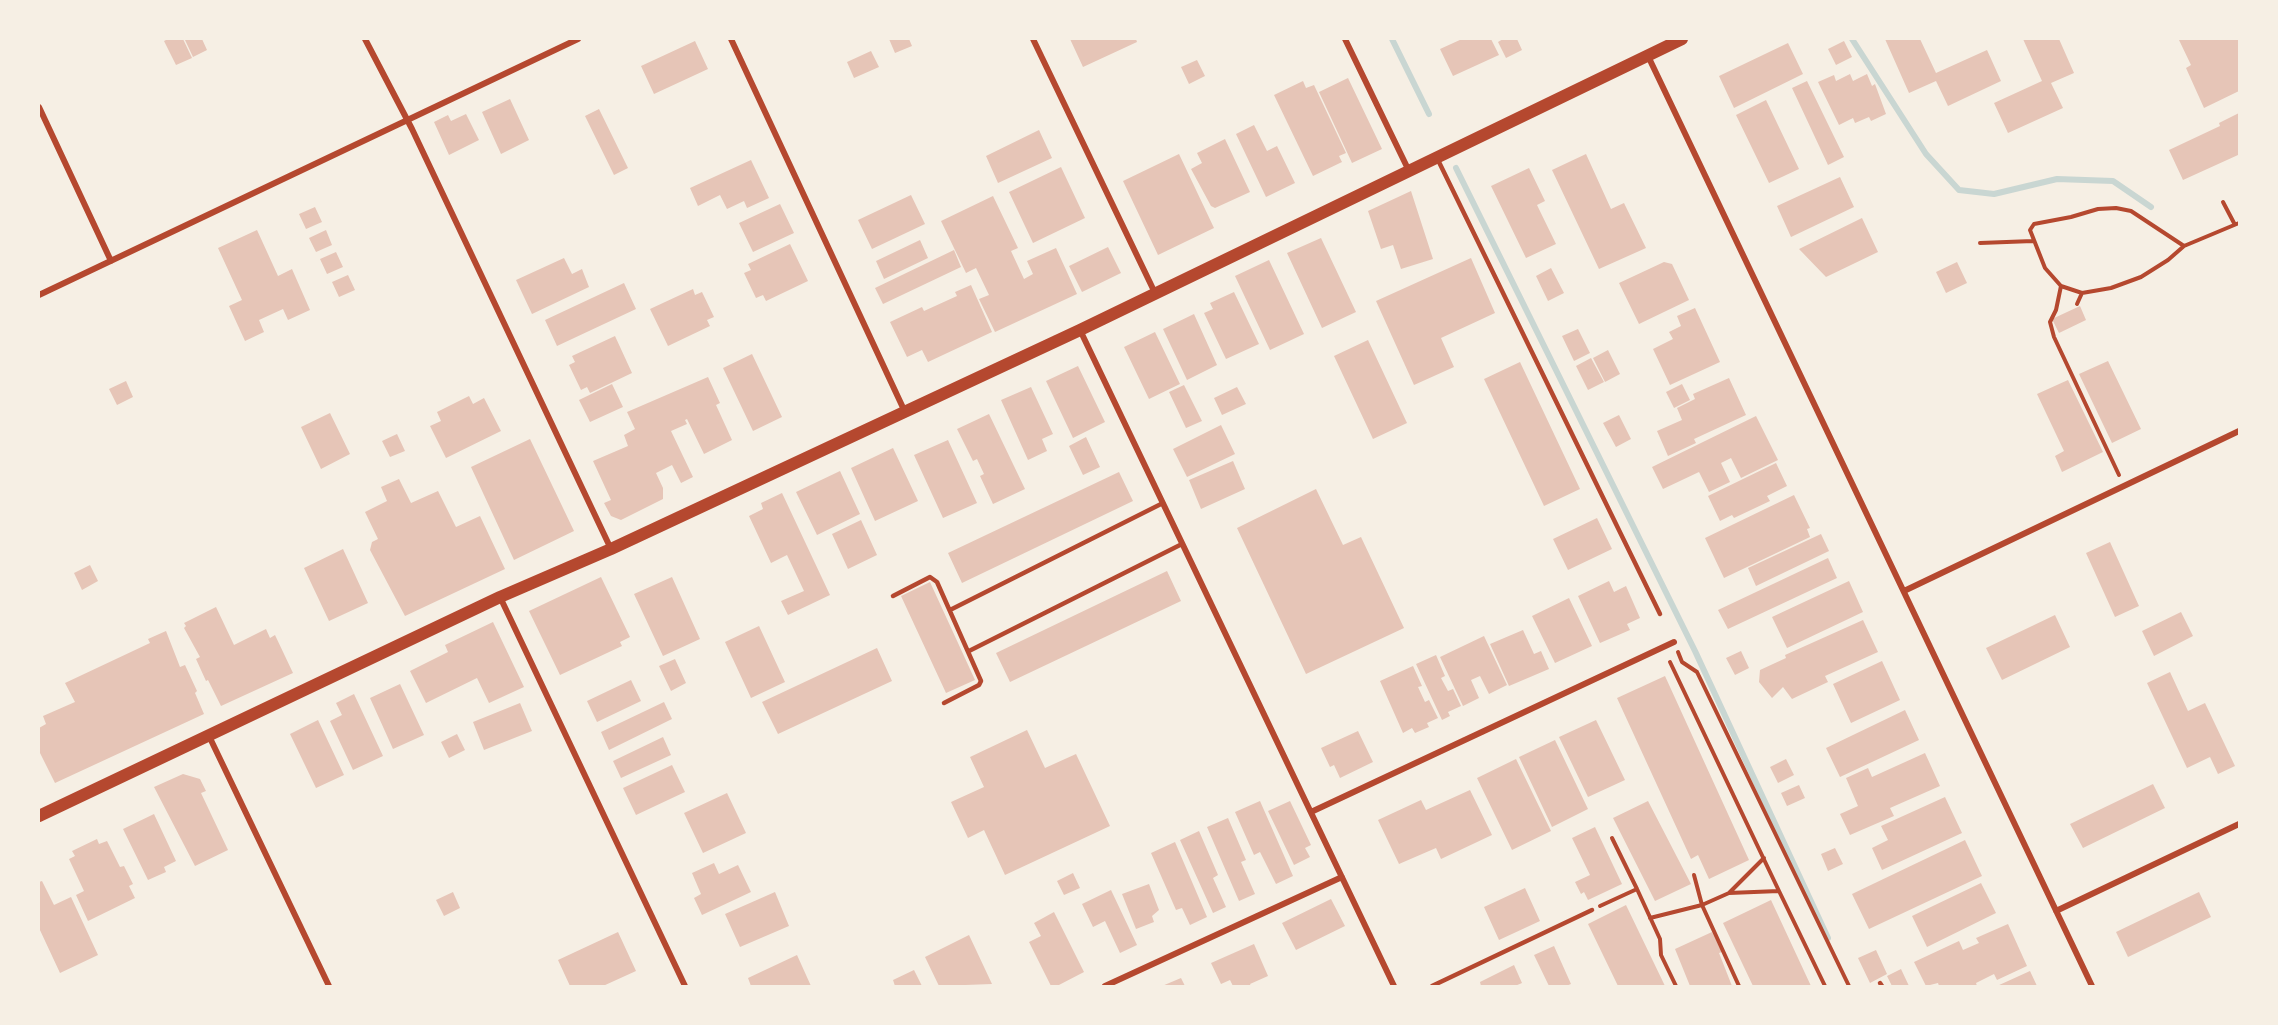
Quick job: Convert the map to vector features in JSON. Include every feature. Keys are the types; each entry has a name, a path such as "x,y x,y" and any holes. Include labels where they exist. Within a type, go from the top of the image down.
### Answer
{"main road":[{"path":"40,815 500,597 611,549 1080,330 1682,39"}],"street":[{"path":"365,39 408,121 611,549"},
{"path":"39,295 578,39"},
{"path":"730,39 905,412"},
{"path":"1033,39 1155,294"},
{"path":"1345,39 1409,171"},
{"path":"1648,56 2092,986"},
{"path":"39,107 111,261"},
{"path":"1080,330 1394,986"},
{"path":"1904,591 2239,431"},
{"path":"500,597 685,986"},
{"path":"1311,812 1674,642"},
{"path":"209,736 329,986"},
{"path":"2056,911 2239,824"},
{"path":"1106,986 1342,877"}],"lane":[{"path":"1437,157 1660,614"},
{"path":"950,610 1163,503"},
{"path":"969,651 1182,544"},
{"path":"893,596 933,578 950,610 981,681 979,685 944,703"},
{"path":"1432,986 1592,910"}],"path":[{"path":"2184,246 2131,211 2116,208 2098,209 2071,218 2034,224 2030,230 2045,268 2061,286 2082,292 2111,288 2141,277 2168,260 2184,246 2236,223 2223,202"},
{"path":"1980,243 2033,241"},
{"path":"2061,286 2056,310 2050,322 2054,337 2124,486"},
{"path":"2077,304 2082,292"},
{"path":"1674,642 1682,662 1697,672 1849,986"},
{"path":"1670,662 1825,986"},
{"path":"1612,838 1660,939 1661,954 1676,986"},
{"path":"1650,918 1702,905 1729,893 1764,858"},
{"path":"1694,876 1702,905 1739,986"},
{"path":"1592,910 1636,889"},
{"path":"1729,893 1779,891"}],"building":[{"path":"183,39 192,58 176,65 164,41"},
{"path":"202,39 207,50 193,57 185,40"},
{"path":"889,39 909,39 912,46 895,53"},
{"path":"1070,39 1136,39 1137,42 1083,67"},
{"path":"1462,39 1491,39 1499,55 1453,76 1440,49"},
{"path":"1503,39 1517,39 1522,50 1506,58 1498,42"},
{"path":"1885,39 1920,39 1936,73 1987,50 2001,81 1948,106 1936,81 1909,93"},
{"path":"2023,39 2059,39 2074,73 2051,83 2063,108 2008,133 1994,103 2042,81"},
{"path":"2239,39 2239,91 2204,108 2186,68 2191,65 2179,40"},
{"path":"695,41 708,69 654,94 641,66"},
{"path":"1844,41 1852,57 1836,65 1828,49"},
{"path":"1788,43 1803,74 1734,108 1719,76"},
{"path":"871,51 879,67 854,78 847,62"},
{"path":"1197,60 1205,76 1189,84 1181,67"},
{"path":"1850,74 1853,81 1867,74 1872,86 1875,84 1886,114 1871,121 1869,117 1855,123 1853,118 1839,125 1818,82 1834,75 1836,81"},
{"path":"1348,78 1382,149 1352,163 1319,92"},
{"path":"1303,81 1306,88 1314,85 1346,153 1339,156 1342,162 1313,176 1274,95"},
{"path":"1807,81 1844,157 1828,165 1792,88"},
{"path":"510,99 529,140 501,154 482,112"},
{"path":"1766,100 1799,169 1769,183 1736,115"},
{"path":"599,109 628,168 614,175 585,116"},
{"path":"2239,113 2238,155 2183,180 2169,150 2220,126 2219,123"},
{"path":"466,114 479,140 449,155 434,122 448,115 451,121"},
{"path":"1254,125 1267,151 1277,146 1295,183 1266,197 1236,134"},
{"path":"1039,130 1052,158 998,183 986,156"},
{"path":"1225,139 1250,192 1215,208 1211,206 1191,169 1202,163 1197,153"},
{"path":"1179,154 1214,228 1158,255 1123,181"},
{"path":"1586,154 1611,209 1624,203 1646,248 1599,269 1552,170"},
{"path":"751,160 769,198 747,208 744,201 727,209 720,195 698,206 690,188"},
{"path":"1061,167 1085,218 1033,243 1009,192"},
{"path":"1529,168 1545,201 1537,205 1556,244 1526,258 1491,186"},
{"path":"1840,177 1854,207 1791,237 1777,206"},
{"path":"1411,191 1433,259 1401,269 1393,245 1381,249 1368,211"},
{"path":"911,195 925,224 872,249 858,220"},
{"path":"993,196 1018,248 1011,251 1024,279 1033,274 1027,261 1056,248 1077,294 995,332 979,299 989,295 976,268 966,273 941,221"},
{"path":"780,204 794,233 753,252 739,223"},
{"path":"315,207 322,222 306,229 299,214"},
{"path":"1862,218 1878,252 1826,277 1799,249"},
{"path":"257,230 278,276 292,269 310,310 288,320 283,309 259,320 264,332 245,341 229,306 242,300 218,248"},
{"path":"326,230 332,245 316,252 309,238"},
{"path":"1321,238 1356,312 1322,328 1287,253"},
{"path":"920,240 928,258 884,279 876,261"},
{"path":"790,244 808,281 766,301 763,295 756,298 744,273 751,270 748,264"},
{"path":"1108,247 1121,273 1082,292 1069,266"},
{"path":"954,250 961,267 883,304 875,288"},
{"path":"336,252 343,267 327,274 320,259"},
{"path":"564,258 572,274 582,269 589,287 532,314 516,280"},
{"path":"1471,258 1495,313 1441,338 1454,367 1414,385 1376,301"},
{"path":"1269,260 1304,334 1270,350 1235,276"},
{"path":"1664,262 1672,264 1689,300 1639,324 1619,283"},
{"path":"1957,262 1967,283 1946,293 1936,272"},
{"path":"1551,268 1564,293 1548,301 1536,276"},
{"path":"348,275 355,290 339,297 332,282"},
{"path":"624,283 636,309 557,346 545,320"},
{"path":"971,285 992,332 928,362 922,350 907,357 890,322 922,307 924,311 957,296 955,292"},
{"path":"693,289 695,295 702,292 714,317 707,320 710,326 668,346 650,309"},
{"path":"1234,292 1259,344 1226,359 1204,313 1213,309 1210,303"},
{"path":"2080,306 2086,320 2059,333 2052,319"},
{"path":"1695,308 1720,362 1670,385 1653,349 1673,339 1669,332 1681,326 1677,316"},
{"path":"1194,314 1217,365 1187,380 1163,329"},
{"path":"1578,329 1590,353 1574,361 1562,336"},
{"path":"1155,332 1180,384 1149,399 1124,347"},
{"path":"615,336 632,373 590,393 587,387 581,390 569,365 575,362 572,356"},
{"path":"1368,340 1407,423 1373,439 1334,356"},
{"path":"1608,350 1620,374 1605,382 1593,358"},
{"path":"752,354 782,417 753,431 723,368"},
{"path":"1591,358 1604,382 1588,390 1576,366"},
{"path":"2108,361 2141,429 2112,443 2079,374"},
{"path":"1520,362 1580,489 1544,506 1484,379"},
{"path":"1078,366 1105,422 1073,438 1046,381"},
{"path":"708,377 720,403 716,405 732,440 704,454 687,419 685,420 687,424 671,431 693,477 681,483 672,465 656,473 663,488 663,499 621,520 611,516 604,503 611,500 593,461 628,446 624,435 635,429 627,412"},
{"path":"1729,378 1746,415 1694,439 1696,443 1668,456 1657,431 1682,420 1677,408 1695,399 1693,394"},
{"path":"2068,380 2103,452 2062,472 2055,456 2064,451 2037,394"},
{"path":"126,381 133,397 117,405 109,389"},
{"path":"612,384 623,407 590,422 579,400"},
{"path":"1682,384 1690,400 1674,408 1666,392"},
{"path":"1184,385 1202,421 1186,428 1169,392"},
{"path":"1031,387 1053,434 1042,439 1047,451 1028,460 1001,400"},
{"path":"1237,387 1246,404 1222,415 1214,398"},
{"path":"469,396 473,404 484,398 501,431 446,458 430,426 441,421 437,412"},
{"path":"330,413 350,454 321,469 301,427"},
{"path":"989,414 1025,489 993,504 980,476 984,474 977,459 973,461 957,429"},
{"path":"1619,415 1631,439 1616,447 1603,423"},
{"path":"1756,416 1778,460 1741,478 1731,458 1721,463 1730,482 1709,492 1699,472 1663,489 1652,467"},
{"path":"1221,425 1235,454 1187,477 1173,449"},
{"path":"397,434 405,451 390,457 382,441"},
{"path":"1086,437 1100,467 1083,475 1069,446"},
{"path":"530,439 574,531 514,560 471,467"},
{"path":"948,440 977,503 943,518 914,455"},
{"path":"893,448 918,501 875,521 851,468"},
{"path":"1233,461 1245,489 1201,509 1189,480"},
{"path":"1776,463 1787,486 1767,496 1770,501 1734,518 1732,515 1720,521 1708,496"},
{"path":"840,471 860,514 817,535 796,492"},
{"path":"1119,472 1133,501 962,583 948,553"},
{"path":"399,479 411,503 438,491 456,527 480,516 505,569 405,616 370,550 372,542 378,539 365,512 387,501 381,487"},
{"path":"1316,489 1343,545 1361,537 1404,628 1306,674 1237,528"},
{"path":"782,493 830,595 788,615 781,601 804,591 787,555 771,563 749,516 763,509 761,503"},
{"path":"1794,495 1810,528 1807,529 1810,537 1724,578 1705,538"},
{"path":"1597,518 1612,549 1568,570 1553,539"},
{"path":"861,520 877,555 848,569 832,534"},
{"path":"1821,534 1829,551 1756,586 1748,568"},
{"path":"2110,542 2139,606 2115,617 2086,553"},
{"path":"343,549 368,603 329,621 304,568"},
{"path":"1828,558 1837,578 1728,629 1718,610"},
{"path":"90,565 98,581 82,590 74,573"},
{"path":"1167,571 1181,601 1010,682 996,653"},
{"path":"601,577 630,637 620,642 622,646 560,675 529,611"},
{"path":"672,577 700,639 663,656 634,594"},
{"path":"1609,581 1614,592 1626,586 1640,618 1627,624 1630,630 1600,643 1578,596"},
{"path":"1849,581 1863,612 1787,648 1772,617"},
{"path":"930,582 975,680 946,693 901,596"},
{"path":"1569,598 1592,646 1555,663 1532,616"},
{"path":"216,607 234,645 266,629 270,638 275,635 293,673 221,706 208,680 206,681 196,659 200,657 184,628 186,626 184,623"},
{"path":"2181,612 2193,636 2154,656 2142,631"},
{"path":"2055,615 2070,647 2002,680 1986,648"},
{"path":"1863,620 1878,652 1825,676 1828,682 1792,699 1783,687 1772,698 1759,682 1760,670 1786,658 1785,655"},
{"path":"493,622 524,687 489,703 477,678 426,703 410,671 448,652 445,645"},
{"path":"759,626 785,682 751,698 725,642"},
{"path":"1523,630 1534,654 1541,651 1549,669 1509,686 1490,644"},
{"path":"166,631 180,667 185,665 197,691 195,693 204,714 55,783 39,751 39,728 46,724 43,716 75,702 65,683 150,643 148,639"},
{"path":"1484,636 1507,685 1489,694 1480,676 1471,680 1479,698 1463,706 1440,657"},
{"path":"877,648 892,681 778,734 762,702"},
{"path":"1741,651 1749,668 1735,675 1726,658"},
{"path":"1436,655 1445,676 1441,678 1448,691 1453,689 1461,706 1448,712 1450,716 1442,720 1416,664"},
{"path":"675,659 686,683 671,691 659,666"},
{"path":"1882,661 1900,700 1851,723 1833,684"},
{"path":"1413,666 1422,686 1418,687 1425,702 1429,700 1438,718 1427,723 1429,727 1415,733 1412,728 1403,733 1380,681"},
{"path":"2170,672 2188,711 2205,703 2235,766 2218,774 2210,757 2187,768 2147,683"},
{"path":"1665,676 1749,860 1709,879 1698,855 1691,859 1617,698"},
{"path":"631,680 641,701 597,722 587,701"},
{"path":"400,684 424,735 393,749 370,698"},
{"path":"354,694 383,756 353,770 330,721 342,715 336,703"},
{"path":"664,702 672,719 609,750 601,732"},
{"path":"520,703 532,731 484,750 473,722"},
{"path":"1905,710 1919,740 1840,777 1826,748"},
{"path":"318,720 344,775 316,788 290,734"},
{"path":"1596,720 1625,780 1588,797 1559,737"},
{"path":"1027,730 1045,768 1076,754 1110,826 1005,875 984,830 968,838 951,802 984,787 970,757"},
{"path":"1358,731 1373,762 1340,778 1334,765 1330,767 1321,748"},
{"path":"457,734 465,750 449,758 441,742"},
{"path":"663,737 671,755 621,778 613,761"},
{"path":"1555,740 1588,809 1552,827 1519,757"},
{"path":"1925,753 1940,786 1890,808 1894,816 1850,835 1840,814 1858,806 1846,778 1868,768 1872,777"},
{"path":"1516,759 1551,831 1512,850 1477,778"},
{"path":"1786,759 1794,775 1778,783 1770,767"},
{"path":"672,765 685,792 636,815 623,788"},
{"path":"183,774 200,779 206,791 201,793 228,850 195,866 154,787"},
{"path":"2153,784 2165,808 2083,848 2070,824"},
{"path":"1799,785 1805,798 1787,806 1781,793"},
{"path":"1470,790 1492,835 1441,859 1436,848 1399,864 1378,820 1421,800 1426,810"},
{"path":"727,793 746,833 703,853 684,813"},
{"path":"1945,797 1962,833 1882,870 1872,848 1888,840 1881,826"},
{"path":"1260,801 1293,876 1276,884 1260,852 1254,855 1235,812"},
{"path":"1290,801 1311,845 1305,848 1310,857 1294,865 1268,811"},
{"path":"1648,801 1691,884 1655,901 1613,818"},
{"path":"154,814 176,861 164,867 166,872 148,880 123,829"},
{"path":"1228,818 1246,860 1241,862 1255,894 1239,901 1207,827"},
{"path":"1595,827 1622,884 1588,900 1584,892 1581,894 1575,882 1590,875 1572,838"},
{"path":"1199,831 1218,875 1213,878 1226,907 1213,913 1180,840"},
{"path":"97,839 99,844 107,841 120,867 124,866 133,884 129,886 135,898 88,921 76,895 84,891 69,859 75,856 72,851"},
{"path":"1965,840 1982,876 1869,929 1852,894"},
{"path":"1175,842 1207,917 1190,925 1182,908 1176,910 1151,853"},
{"path":"1835,848 1843,864 1828,871 1821,854"},
{"path":"714,863 719,874 738,865 751,892 702,915 694,898 701,894 692,873"},
{"path":"1073,873 1080,888 1064,895 1057,881"},
{"path":"42,881 54,905 71,897 98,955 60,973 39,928 39,882"},
{"path":"1981,883 1996,913 1927,947 1912,916"},
{"path":"1149,884 1159,910 1152,916 1154,922 1136,929 1122,894"},
{"path":"1525,888 1540,921 1499,940 1484,907"},
{"path":"1111,890 1137,945 1120,953 1105,921 1093,927 1082,904"},
{"path":"453,892 460,908 444,916 436,900"},
{"path":"775,892 789,926 740,947 725,914"},
{"path":"2199,892 2211,917 2128,957 2116,932"},
{"path":"1331,899 1345,926 1296,950 1282,923"},
{"path":"1771,900 1811,986 1753,986 1723,923"},
{"path":"1626,905 1665,986 1618,986 1588,924"},
{"path":"1054,912 1084,972 1057,986 1051,986 1029,942 1041,936 1034,923"},
{"path":"2008,924 2027,966 1997,980 1994,974 1976,983 1977,986 1939,986 1938,983 1926,986 1914,962 1959,941 1963,950 1979,943 1976,938"},
{"path":"618,932 636,971 603,986 570,986 558,960"},
{"path":"1712,932 1722,952 1719,953 1732,986 1690,986 1675,949"},
{"path":"969,935 992,984 939,986 925,957"},
{"path":"1254,944 1268,976 1250,984 1251,986 1233,986 1230,980 1221,984 1211,963"},
{"path":"1554,946 1571,984 1566,986 1549,986 1534,955"},
{"path":"1876,950 1887,974 1870,983 1858,958"},
{"path":"797,955 811,986 751,986 748,978"},
{"path":"1514,965 1522,983 1515,986 1481,986 1480,982"},
{"path":"1901,969 1909,986 1892,986 1887,976"},
{"path":"914,970 922,986 895,986 893,980"},
{"path":"2030,971 2037,986 1997,986"},
{"path":"1181,978 1185,986 1162,986"}],"waterway":[{"path":"1392,39 1429,114"},
{"path":"1852,39 1926,154 1959,190 1994,194 2057,179 2113,181 2151,207"},
{"path":"1456,168 1695,651 1828,938"}]}
